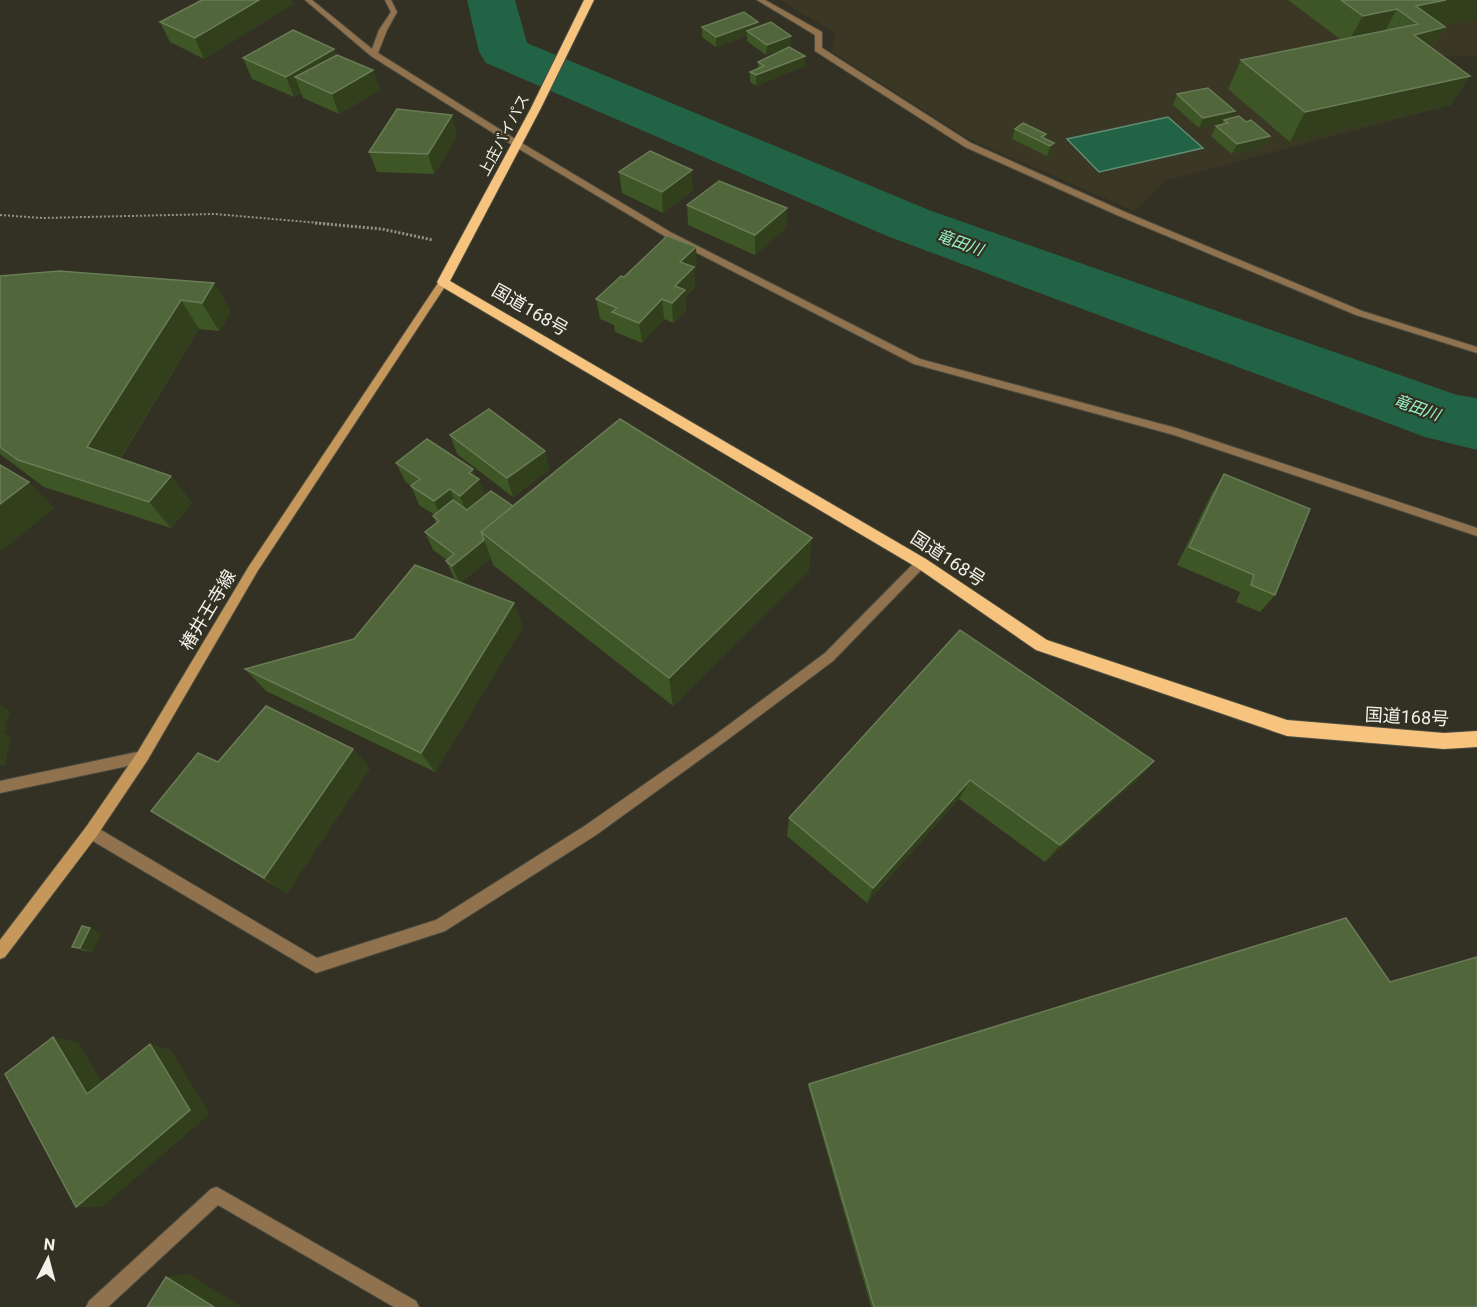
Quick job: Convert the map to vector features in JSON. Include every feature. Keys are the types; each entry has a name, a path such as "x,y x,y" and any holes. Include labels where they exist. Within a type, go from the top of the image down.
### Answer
{"highway":[{"name":"上庄バイパス","path":"443,282 536,108 589,0"},
{"name":"国道168号","path":"443,282 921,563 1042,645 1287,729 1444,741 1477,739"}],"main road":[{"name":"椿井王寺線","path":"0,952 90,832 142,757 253,569 443,282"}],"street":[{"path":"308,0 374,54 517,144 669,235 918,362 1176,432 1477,532"},
{"path":"374,54 383,30 394,12 388,0"},
{"path":"760,0 819,34 818,50 968,145 1122,214 1359,313 1477,350"},
{"path":"90,832 316,966 339,959 440,926 591,830 719,740 830,657 921,563"},
{"path":"0,787 142,757"},
{"path":"95,1307 217,1195 410,1307"}],"path":[{"path":"0,215 42,218 215,214 382,229 463,246"}],"shaded area":[{"path":"780,0 1477,0 1477,56 1427,56 1398,65 1451,105 1164,181 1134,211 971,140 831,51 835,33"},
{"path":"1168,117 1203,148 1099,172 1067,139"}],"building":[{"path":"202,0 259,0 195,38 160,22"},
{"path":"1341,0 1446,0 1416,6 1445,27 1414,35 1470,76 1305,112 1241,60 1418,24 1397,9 1363,16"},
{"path":"744,12 758,22 716,37 702,27"},
{"path":"771,22 791,36 767,45 747,31"},
{"path":"293,30 334,49 286,77 243,58"},
{"path":"789,47 805,56 756,75 750,72 764,66 758,62"},
{"path":"337,55 373,70 332,94 295,77"},
{"path":"1208,88 1235,111 1203,118 1177,94"},
{"path":"397,109 452,115 428,154 369,152"},
{"path":"1239,116 1246,122 1251,120 1270,136 1237,144 1216,126 1228,123 1224,120"},
{"path":"1023,123 1046,134 1041,137 1054,143 1050,146 1015,129"},
{"path":"650,151 692,170 662,192 619,172"},
{"path":"719,181 787,208 755,235 687,205"},
{"path":"667,236 696,247 680,262 694,267 675,286 685,290 672,303 662,299 639,323 612,312 617,308 596,299 621,276 624,277"},
{"path":"59,271 214,283 202,303 181,300 87,447 171,476 149,502 18,460 0,447 0,276"},
{"path":"489,409 545,451 507,478 450,435"},
{"path":"620,419 812,538 669,678 481,532"},
{"path":"427,439 473,469 469,473 479,479 460,496 450,489 434,501 411,486 420,479 396,463"},
{"path":"0,465 29,482 0,504"},
{"path":"1224,474 1310,509 1275,595 1251,585 1254,575 1189,547"},
{"path":"491,491 513,506 481,532 484,540 452,566 446,561 454,554 425,532 439,521 433,516 453,500 467,510"},
{"path":"415,565 514,603 421,753 245,669 354,639"},
{"path":"960,630 1154,761 1060,845 970,780 873,888 789,818"},
{"path":"266,706 353,749 264,878 151,811 198,753 218,762"},
{"path":"1346,918 1390,982 1477,957 1477,1307 874,1307 809,1084"},
{"path":"82,926 90,928 80,948 72,947"},
{"path":"53,1037 87,1094 150,1044 190,1110 76,1207 5,1074"},
{"path":"166,1277 214,1307 147,1307"}],"waterway":[{"name":"竜田川","path":"491,0 504,52 908,223 1450,419 1477,424"}]}
